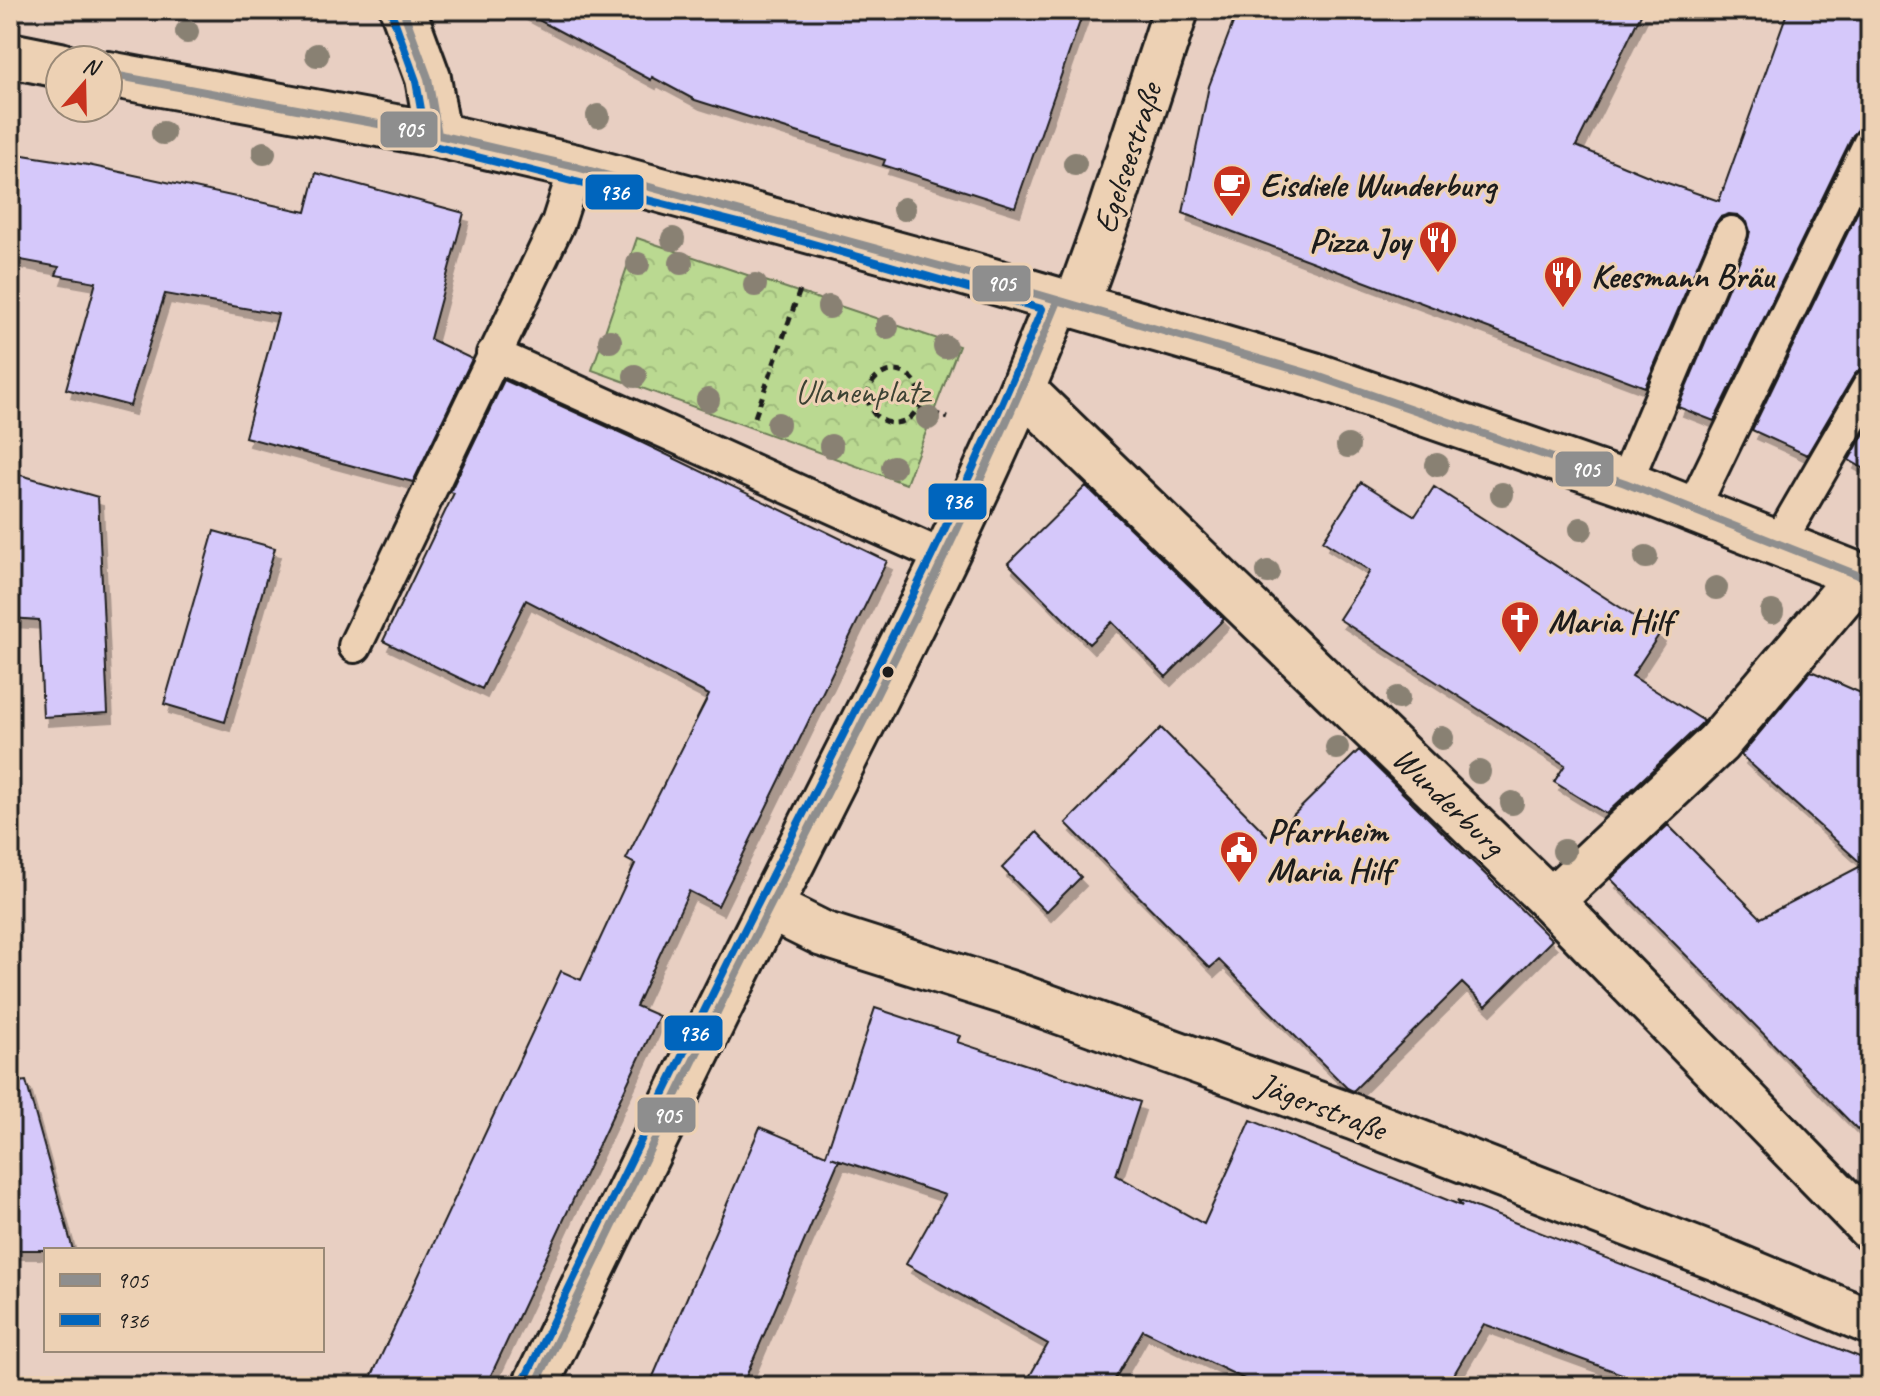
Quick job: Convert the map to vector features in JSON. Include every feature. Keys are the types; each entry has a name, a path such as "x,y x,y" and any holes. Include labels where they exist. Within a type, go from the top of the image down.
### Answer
{"street":[{"path":"403,10 428,78 438,135"},
{"name":"Egelseestraße","path":"535,1386 769,907 946,558 1023,390 1109,215 1176,10"},
{"path":"10,55 44,62"},
{"path":"124,77 438,135 576,167 1067,303 1314,375 1625,483 1864,578 1718,743 1551,901 1870,1228"},
{"name":"Wunderburg","path":"1023,390 1551,901"},
{"name":"Jägerstraße","path":"769,907 823,934 1009,993 1313,1102 1702,1252 1870,1322"}],"lane":[{"path":"1692,510 1870,143"},
{"path":"355,646 558,223 576,167"},
{"path":"1625,483 1731,233"},
{"path":"493,354 946,558"},
{"path":"1778,544 1870,385"}],"path":[{"path":"738,464 820,233"},
{"path":"897,370 912,377 920,392 919,408 909,421 892,424 877,418 868,403 870,386 881,374 897,370"}],"green space":[{"name":"Ulanenplatz","path":"637,238 959,346 906,484 592,370"}],"building":[{"path":"520,10 1084,10 1015,207 883,165 885,160 695,100"},
{"path":"1238,10 1643,10 1576,146 1719,201 1788,10 1870,10 1870,117 1866,125 1853,135 1714,421 1678,407 1748,240 1750,231 1747,222 1738,215 1720,217 1714,226 1645,387 1183,213 1209,86"},
{"path":"10,153 88,165 306,212 316,173 464,213 430,339 472,359 413,482 245,437 278,314 165,294 130,406 66,389 96,282 56,275 59,267 10,258"},
{"path":"1862,203 1870,207 1870,366 1861,368 1854,375 1807,455 1752,430"},
{"path":"504,380 887,561 718,906 689,891 636,1006 659,1016 486,1386 367,1386 561,971 581,980 635,864 626,859 709,695 526,600 482,689 383,641"},
{"path":"1870,423 1870,472 1849,460"},
{"path":"10,472 98,497 108,713 43,717 39,620 10,618"},
{"name":"Maria Hilf","path":"1361,482 1415,516 1434,487 1660,633 1632,676 1704,721 1606,814 1554,782 1565,765 1339,619 1370,571 1323,541"},
{"path":"1086,486 1224,619 1166,677 1112,622 1089,644 1008,563"},
{"path":"214,531 275,548 225,722 164,704"},
{"path":"1811,671 1870,697 1870,1142 1611,879 1668,825 1761,918 1863,865 1741,755"},
{"path":"1161,728 1270,838 1359,750 1552,940 1486,1006 1462,983 1353,1091 1347,1088 1219,960 1210,968 1066,823"},
{"path":"1037,832 1081,877 1046,912 1002,868"},
{"path":"875,1008 960,1036 957,1042 1140,1102 1116,1175 1204,1224 1251,1120 1462,1206 1457,1200 1870,1361 1870,1386 1655,1386 1484,1324 1447,1386 1259,1386 1143,1330 1111,1386 1024,1386 1048,1344 906,1264 945,1195 831,1157 839,1160 742,1386 649,1386 760,1127 826,1155"},
{"path":"26,1081 72,1248 10,1250 10,1083"}],"transit line":[{"name":"905","path":"403,10 428,78 438,135"},
{"name":"936","path":"392,14 416,81 426,138 433,146 746,225 1042,309 939,541 524,1381"},
{"name":"905","path":"124,77 438,135 576,167 958,271 1314,375 1625,483 1870,580"},
{"name":"905","path":"535,1386 916,615 990,459 1058,301"}],"place":[{"name":"Eisdiele Wunderburg","path":"1232,218"},
{"name":"Pizza Joy","path":"1438,274"},
{"name":"Keesmann Bräu","path":"1563,309"},
{"name":"Maria Hilf","path":"1520,654"},
{"name":"Pfarrheim Maria Hilf","path":"1239,884"}]}
